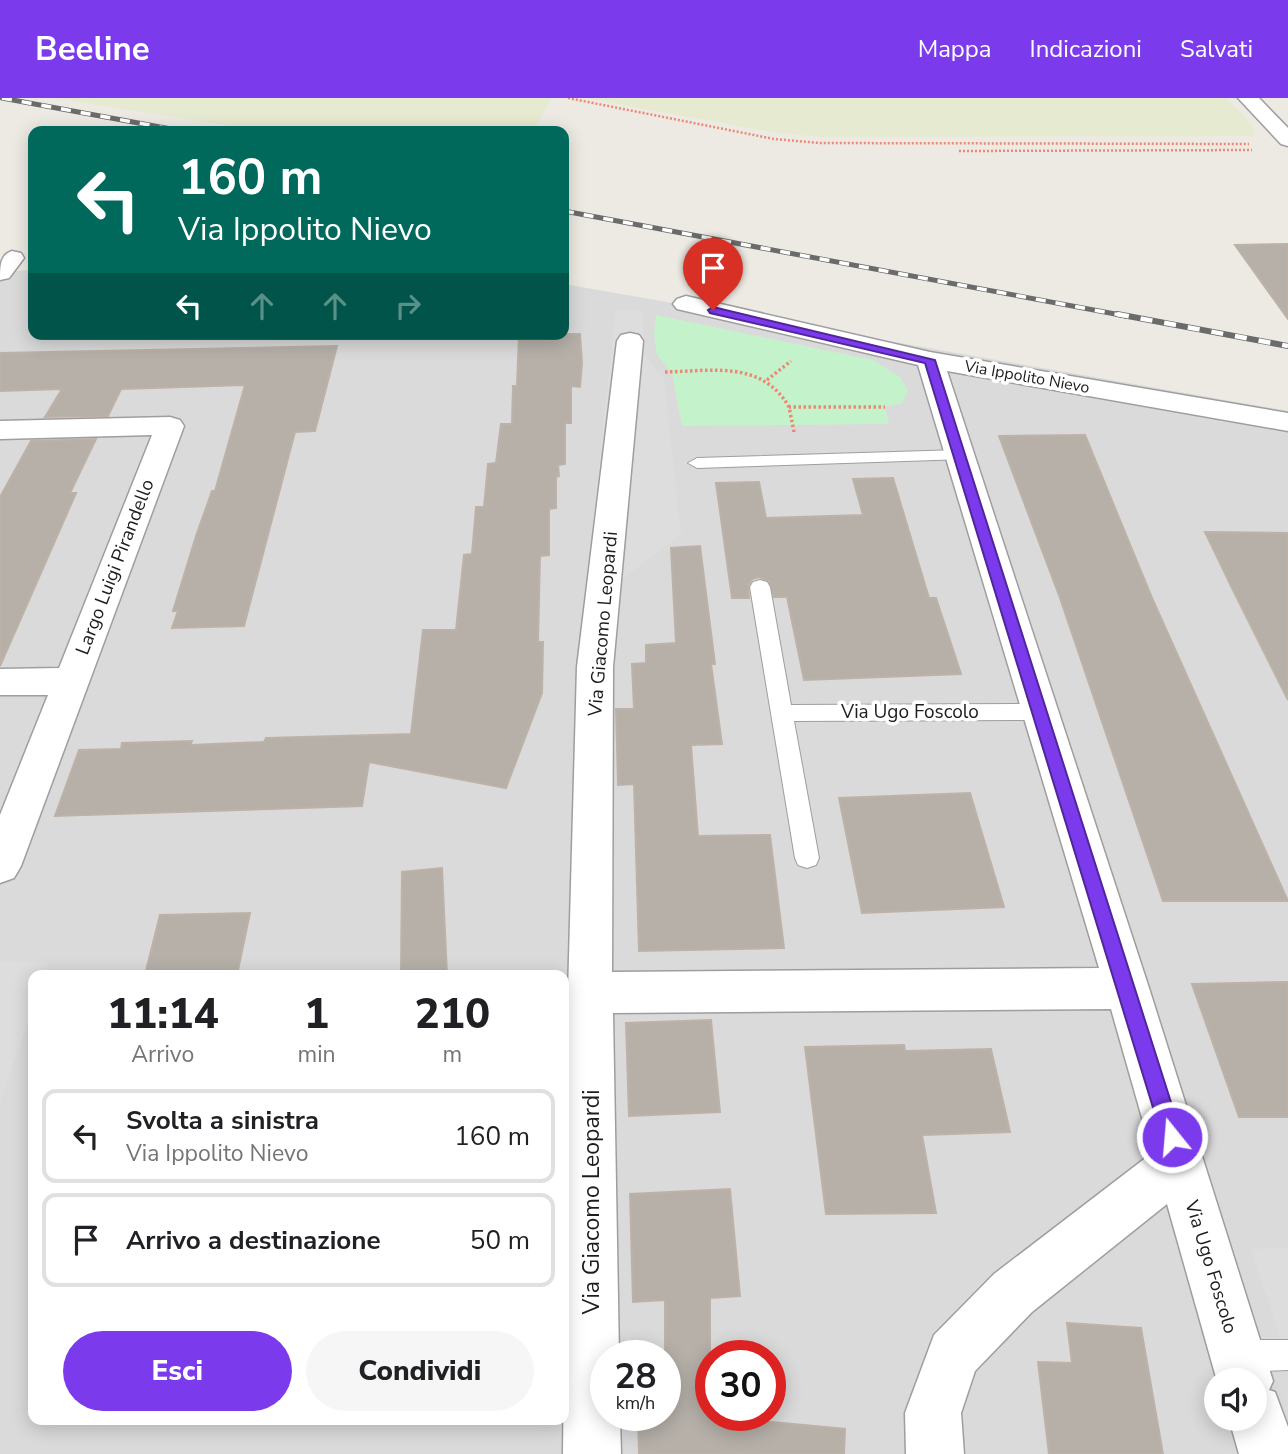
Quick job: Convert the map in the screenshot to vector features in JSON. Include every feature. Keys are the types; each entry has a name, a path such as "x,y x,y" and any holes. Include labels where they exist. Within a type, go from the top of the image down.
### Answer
{"street":[{"path":"1248,98 1288,140"},
{"name":"Via Ippolito Nievo","path":"686,304 930,360 1288,422"},
{"name":"Via Giacomo Leopardi","path":"592,1454 590,993 595,667 629,357"},
{"name":"Via Ugo Foscolo","path":"930,360 1127,988 1242,1368"},
{"name":"Largo Luigi Pirandello","path":"0,430 170,426 0,866"},
{"path":"0,682 70,681"},
{"path":"590,993 1127,988"},
{"path":"935,1454 933,1413 953,1354 1013,1293 1180,1162"},
{"path":"1261,1431 1268,1454"}],"lane":[{"path":"697,463 960,455"},
{"path":"760,587 807,858"},
{"name":"Via Ugo Foscolo","path":"780,713 1040,712"},
{"path":"1245,1368 1286,1355"}],"path":[{"path":"568,98 774,139 820,143 1256,144"},
{"path":"959,151 1257,150"},
{"path":"629,357 741,371 767,380 785,395 798,460"},
{"path":"789,407 885,407"}],"shaded area":[{"path":"28,270 28,340 569,340 569,285 1288,411 1288,1454 0,1454 0,272"},
{"path":"616,310 642,310 644,355 664,379 681,535 605,592 585,592"},
{"path":"0,961 49,962 47,970 28,970 28,1022 0,1103"},
{"path":"1288,1248 1288,1361 1251,1249"}],"green space":[{"path":"53,98 552,98 536,126 232,126"},
{"path":"585,98 1226,98 1253,126 1255,136 822,137 777,133"},
{"path":"656,315 873,360 900,377 908,391 902,403 885,407 889,424 682,426 672,373 657,355 654,335"}],"building":[{"path":"1288,244 1288,319 1235,245"},
{"path":"569,334 580,334 580,387 571,386 571,423 565,423 565,464 558,465 556,508 549,509 549,555 540,556 538,642 543,642 542,693 506,788 369,762 362,806 55,816 79,750 121,749 122,743 192,741 190,745 264,742 266,738 411,734 423,630 456,630 464,555 472,554 476,507 484,507 488,464 496,463 501,424 512,424 513,386 517,386 519,340 569,340"},
{"path":"337,346 315,431 295,432 244,626 172,628 178,611 173,611 196,536 212,491 215,491 245,385 121,389 108,416 45,417 62,389 0,391 0,353"},
{"path":"1085,435 1152,598 1288,901 1163,901 1060,598 999,436"},
{"path":"96,439 70,493 76,493 0,666 0,497 31,441"},
{"path":"893,478 929,598 936,598 961,674 804,680 787,597 774,597 769,581 759,577 752,579 748,586 749,598 732,598 716,483 759,482 766,518 863,515 853,479"},
{"path":"1205,532 1288,533 1288,700 1232,588"},
{"path":"700,546 722,744 691,745 698,836 770,835 784,948 639,951 634,784 618,785 616,709 634,709 632,664 646,663 646,645 676,643 671,548"},
{"path":"970,793 1004,907 862,913 839,798"},
{"path":"442,868 447,970 401,970 402,872"},
{"path":"250,913 238,970 146,970 160,915"},
{"path":"1288,982 1288,1117 1239,1117 1192,984"},
{"path":"711,1020 720,1112 629,1116 626,1023"},
{"path":"904,1045 905,1051 991,1049 1010,1132 922,1135 936,1213 826,1214 805,1047"},
{"path":"730,1189 740,1296 710,1298 710,1340 695,1340 695,1431 786,1431 786,1423 845,1429 844,1454 639,1454 638,1431 681,1431 681,1340 665,1340 665,1300 633,1302 630,1194"},
{"path":"1067,1323 1141,1328 1163,1454 1049,1454 1038,1362 1072,1363"}],"railway":[{"path":"2,98 155,126"},
{"path":"569,212 1126,316"},
{"path":"1117,314 1288,346"}],"route":[{"path":"713,310 930,360 1172,1137"}]}
